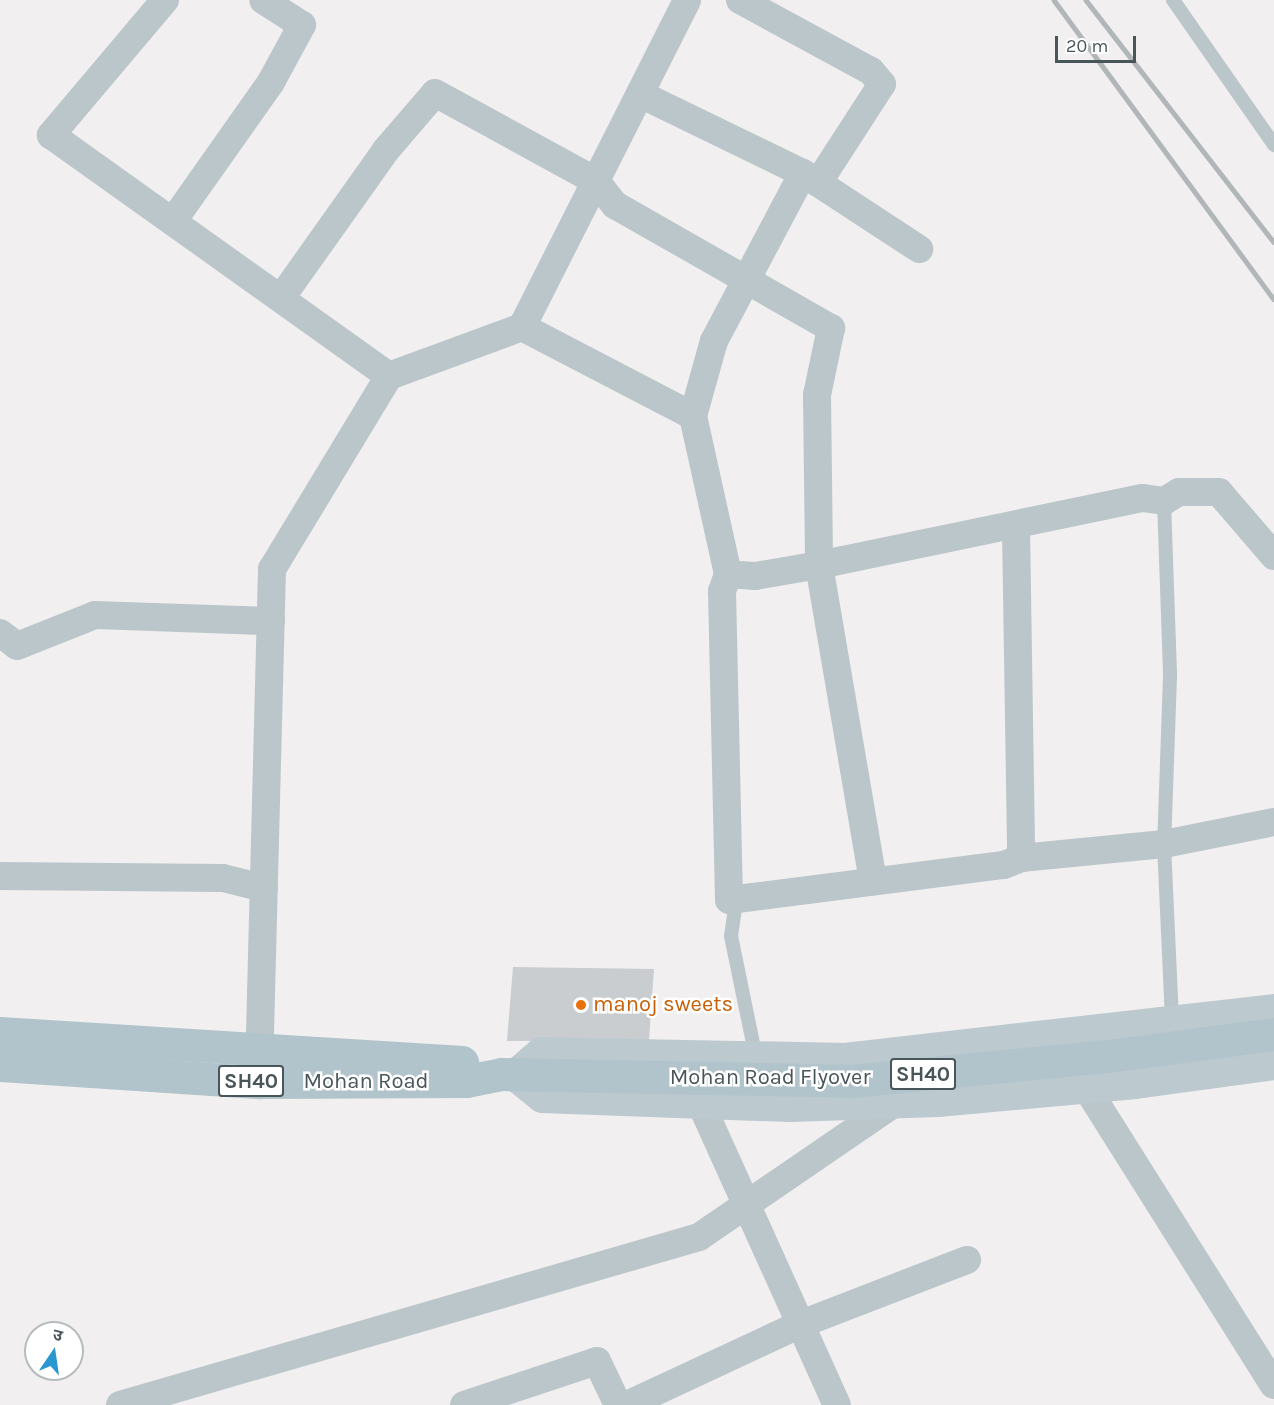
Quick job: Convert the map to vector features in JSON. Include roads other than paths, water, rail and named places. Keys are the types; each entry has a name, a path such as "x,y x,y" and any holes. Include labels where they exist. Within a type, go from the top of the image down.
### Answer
{"main road":[{"path":"0,1033 260,1047 463,1062 508,1074"},
{"name":"Mohan Road Flyover","path":"508,1074 851,1081 1108,1056 1274,1034"},
{"name":"Mohan Road","path":"0,1065 259,1082 466,1081 508,1074"}],"street":[{"path":"165,0 51,135 389,376"},
{"path":"173,221 271,82 302,25 263,0"},
{"path":"259,1082 272,569 389,376 522,327 687,0"},
{"path":"740,0 872,71 882,84 811,178 747,280 714,341 693,416 728,574 723,591 729,900 1004,865 1021,858 1164,844 1274,822"},
{"path":"281,298 386,150 435,93 596,181 615,205 831,328 817,395 819,565 873,881"},
{"path":"640,94 811,178 919,249"},
{"path":"522,327 693,416"},
{"path":"728,574 755,576 819,565 1016,528 1033,520 1142,498 1164,501 1179,492 1219,492 1274,556"},
{"path":"1016,528 1021,858"},
{"path":"0,633 17,646 95,615 271,621"},
{"path":"0,876 223,878 264,888"},
{"path":"1274,1010 1172,1026 847,1059 542,1053 508,1074 542,1096 701,1104 896,1102 1086,1087 1274,1063"},
{"path":"1086,1087 1274,1385"},
{"path":"132,1403 699,1237 896,1102"},
{"path":"701,1104 837,1405"},
{"path":"627,1405 801,1324 966,1260"},
{"path":"465,1405 597,1361 618,1405"}],"lane":[{"path":"1173,0 1274,145"},
{"path":"1164,501 1170,676 1164,844 1172,1026"},
{"path":"729,900 735,908 731,936 756,1059"}],"railway":[{"path":"1054,0 1274,299"},
{"path":"1086,0 1274,242"}],"place":[{"name":"manoj sweets","path":"581,1005"}]}
